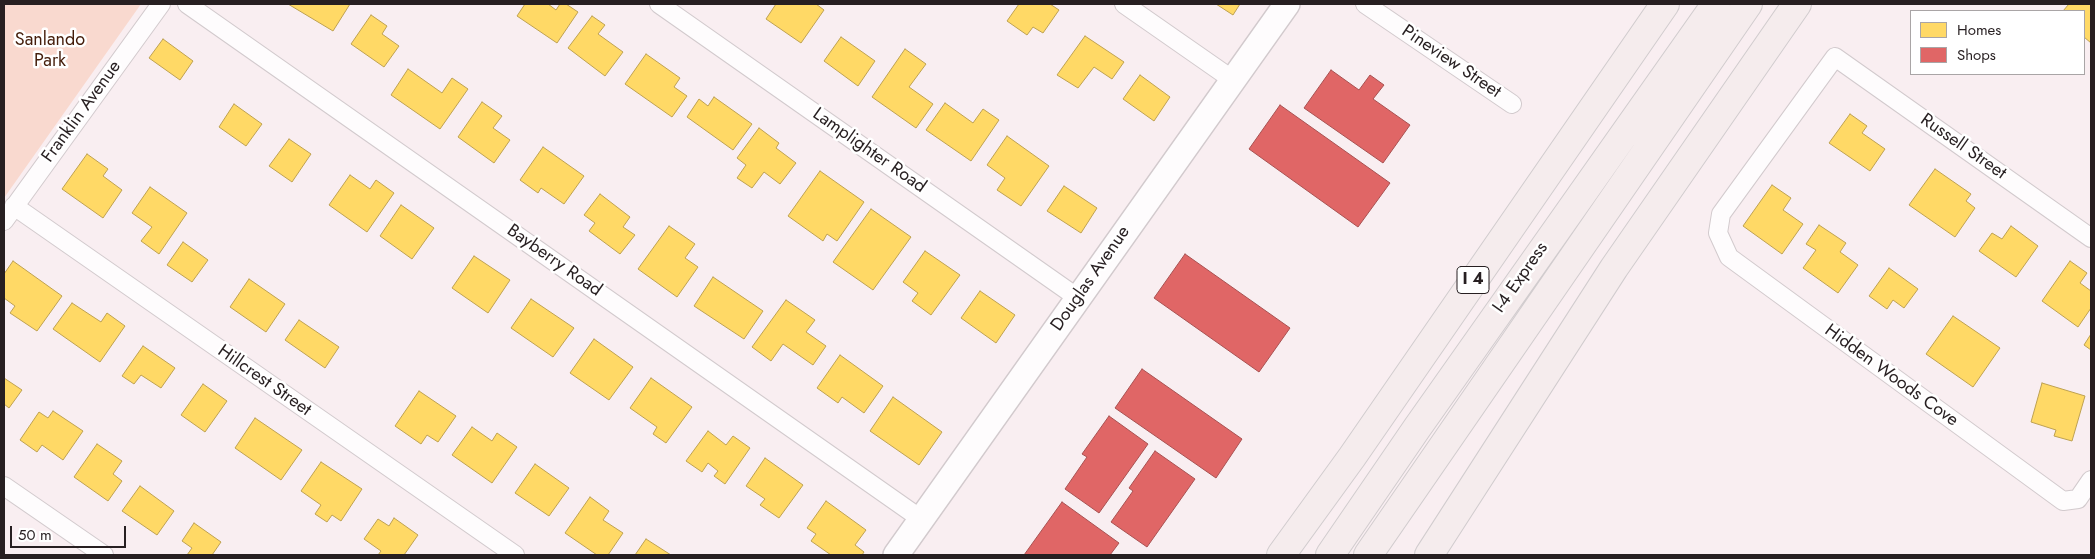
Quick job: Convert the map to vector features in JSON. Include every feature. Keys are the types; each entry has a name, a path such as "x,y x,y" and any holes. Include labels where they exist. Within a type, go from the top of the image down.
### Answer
{"highway":[{"name":"I 4","path":"1281,555 1352,457 1665,4"},
{"name":"I-4 Express","path":"1330,555 1417,428 1716,4"},
{"name":"I-4 Express","path":"1368,555 1748,4"},
{"path":"1428,555 1614,268 1797,4"}],"main road":[{"name":"Douglas Avenue","path":"896,555 1287,4"}],"street":[{"name":"Franklin Avenue","path":"4,221 161,4"},
{"name":"Bayberry Road","path":"187,4 921,519"},
{"name":"Lamplighter Road","path":"659,4 1078,298"},
{"path":"1124,4 1232,80"},
{"name":"Pineview Street","path":"1365,4 1512,104"},
{"name":"Russell Street","path":"1718,233 1721,214 1835,57 2091,238"},
{"name":"Hillcrest Street","path":"14,206 514,555"},
{"name":"Hidden Woods Cove","path":"1718,233 1729,257 2063,501 2078,499 2091,480"},
{"path":"4,486 104,555"}],"green space":[{"name":"Sanlando Park","path":"4,4 141,4 4,198"}],"building: Homes":[{"path":"288,4 350,4 333,31"},
{"path":"525,4 548,4 556,10 560,4 566,4 578,12 557,43 517,16"},
{"path":"776,4 816,4 824,10 801,43 766,19"},
{"path":"1019,4 1050,4 1059,10 1043,33 1033,27 1027,35 1007,21"},
{"path":"1216,4 1240,4 1233,15"},
{"path":"2069,4 2091,4 2091,43 2085,38 2085,10 2064,10"},
{"path":"371,15 387,26 382,34 399,46 384,67 351,44"},
{"path":"592,16 605,25 598,34 623,52 605,76 568,48"},
{"path":"1085,36 1124,62 1112,79 1094,67 1078,88 1057,75"},
{"path":"841,37 875,61 858,86 824,61"},
{"path":"163,39 193,61 180,80 149,58"},
{"path":"905,49 926,64 909,87 933,104 916,128 872,97"},
{"path":"646,54 680,78 674,87 687,96 672,117 625,84"},
{"path":"408,69 442,93 452,78 468,89 440,129 391,95"},
{"path":"1140,75 1170,97 1154,121 1123,99"},
{"path":"714,97 752,124 733,150 687,117 699,99 708,106"},
{"path":"482,102 502,116 493,128 510,140 494,163 458,137"},
{"path":"945,103 973,123 983,109 999,120 971,161 926,130"},
{"path":"234,104 262,124 246,146 219,127"},
{"path":"1850,114 1867,126 1862,133 1885,149 1870,171 1829,143"},
{"path":"759,128 779,143 776,148 796,163 780,184 764,172 752,188 737,178 746,165 737,158"},
{"path":"1007,136 1049,166 1021,206 997,190 1005,178 987,165"},
{"path":"289,139 311,154 292,182 269,166"},
{"path":"543,147 584,176 564,204 541,188 538,193 520,180"},
{"path":"87,154 108,169 103,176 122,190 103,218 62,189"},
{"path":"1935,169 1971,194 1966,201 1975,208 1955,237 1909,205"},
{"path":"820,171 864,202 837,241 827,234 823,241 788,216"},
{"path":"350,175 370,189 376,180 394,193 367,232 329,205"},
{"path":"1772,185 1791,198 1783,210 1803,224 1782,254 1743,226"},
{"path":"1064,186 1097,208 1081,233 1047,211"},
{"path":"150,187 187,213 159,254 141,241 152,227 132,213"},
{"path":"600,194 630,217 623,227 635,235 620,254 589,231 595,223 584,215"},
{"path":"401,205 434,228 412,259 380,236"},
{"path":"871,209 911,237 873,290 833,262"},
{"path":"1819,225 1846,243 1840,252 1858,265 1838,293 1803,268 1816,250 1806,244"},
{"path":"669,226 695,244 685,258 698,267 677,297 638,269"},
{"path":"2011,226 2038,246 2016,277 1979,251 1992,233 2002,239"},
{"path":"183,242 208,260 192,282 167,265"},
{"path":"925,251 960,275 931,315 912,301 918,293 903,282"},
{"path":"474,256 510,280 488,313 452,288"},
{"path":"13,261 62,296 37,331 10,313 15,306 4,298 4,274"},
{"path":"2070,261 2087,273 2080,283 2091,291 2091,308 2078,327 2042,301"},
{"path":"1889,268 1918,289 1904,308 1893,300 1887,309 1869,296"},
{"path":"713,277 763,311 744,339 694,306"},
{"path":"249,279 285,304 266,332 230,307"},
{"path":"980,291 1015,315 996,343 961,318"},
{"path":"531,299 574,328 553,357 511,328"},
{"path":"786,300 815,320 806,332 826,346 813,365 783,344 771,361 752,347"},
{"path":"72,303 101,322 107,313 125,326 100,362 53,329"},
{"path":"1953,316 2000,348 1973,387 1926,354"},
{"path":"299,320 339,347 325,368 285,340"},
{"path":"2091,334 2091,350 2084,345"},
{"path":"594,339 633,367 609,400 570,373"},
{"path":"143,346 175,368 161,388 141,375 134,384 122,376"},
{"path":"840,355 883,386 864,413 842,397 838,403 817,388"},
{"path":"4,378 22,390 9,408 4,404"},
{"path":"651,378 692,407 666,443 653,434 657,427 630,408"},
{"path":"2042,383 2085,396 2072,441 2054,436 2056,430 2031,422"},
{"path":"203,384 227,401 205,432 181,415"},
{"path":"419,391 456,416 438,442 427,435 421,444 395,426"},
{"path":"893,397 942,432 919,465 870,431"},
{"path":"53,411 83,431 63,460 42,445 37,452 20,440 39,412 48,418"},
{"path":"255,418 302,450 281,480 235,448"},
{"path":"472,427 492,441 497,433 517,447 492,483 452,455"},
{"path":"708,431 726,445 733,436 750,448 725,484 714,476 718,471 708,463 702,472 686,461"},
{"path":"97,444 122,461 113,474 122,481 108,501 74,477"},
{"path":"765,458 803,485 779,518 760,505 765,499 746,486"},
{"path":"321,462 362,489 341,521 332,515 327,522 315,514 321,505 301,491"},
{"path":"535,464 569,488 549,516 515,493"},
{"path":"140,486 174,511 157,535 122,511"},
{"path":"590,497 609,511 603,520 623,533 608,555 597,555 565,533"},
{"path":"826,501 866,530 855,545 864,552 862,555 831,555 811,541 816,534 807,528"},
{"path":"394,518 418,535 404,555 378,555 381,551 364,539 378,519 389,526"},
{"path":"194,523 221,542 212,555 187,555 192,548 182,541"},
{"path":"646,539 671,555 635,555"}],"building: Shops":[{"path":"1331,70 1359,90 1370,75 1384,85 1373,99 1410,125 1383,163 1304,108"},
{"path":"1280,105 1390,183 1358,227 1249,149"},
{"path":"1185,254 1290,328 1259,372 1154,298"},
{"path":"1142,369 1242,439 1216,478 1115,408"},
{"path":"1109,416 1148,444 1099,513 1065,489 1087,457 1082,454"},
{"path":"1155,451 1195,479 1147,547 1111,522 1133,491 1129,488"},
{"path":"1062,502 1119,543 1110,555 1024,555"}]}
